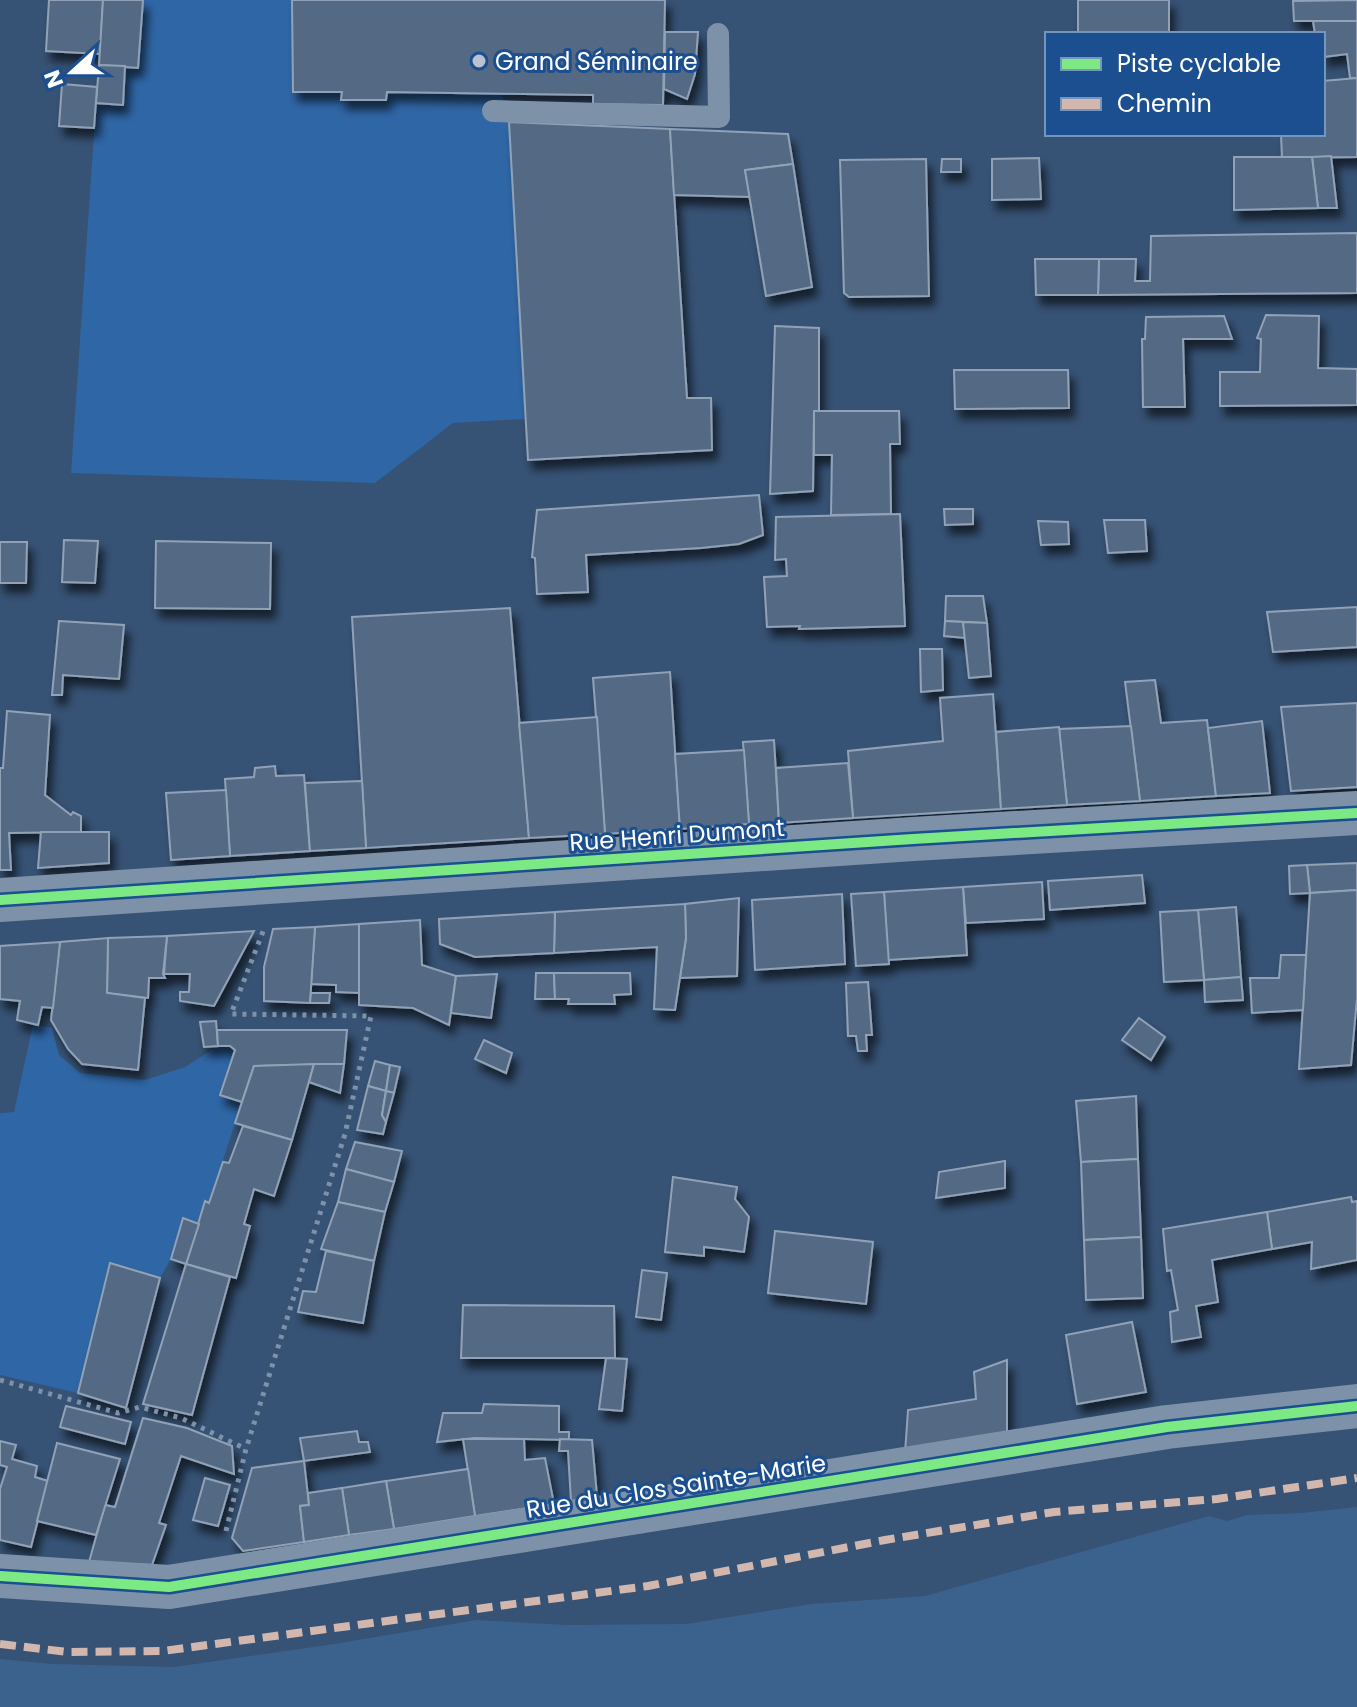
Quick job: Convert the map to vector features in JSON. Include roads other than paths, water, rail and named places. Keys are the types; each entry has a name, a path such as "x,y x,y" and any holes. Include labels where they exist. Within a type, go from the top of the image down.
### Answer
{"street":[{"name":"Rue Henri Dumont","path":"0,900 1357,813"},
{"name":"Rue du Clos Sainte-Marie","path":"0,1576 169,1587 1167,1427 1357,1406"}],"lane":[{"path":"493,111 719,117 718,34"}],"place":[{"name":"Grand Séminaire","path":"479,61"}]}
